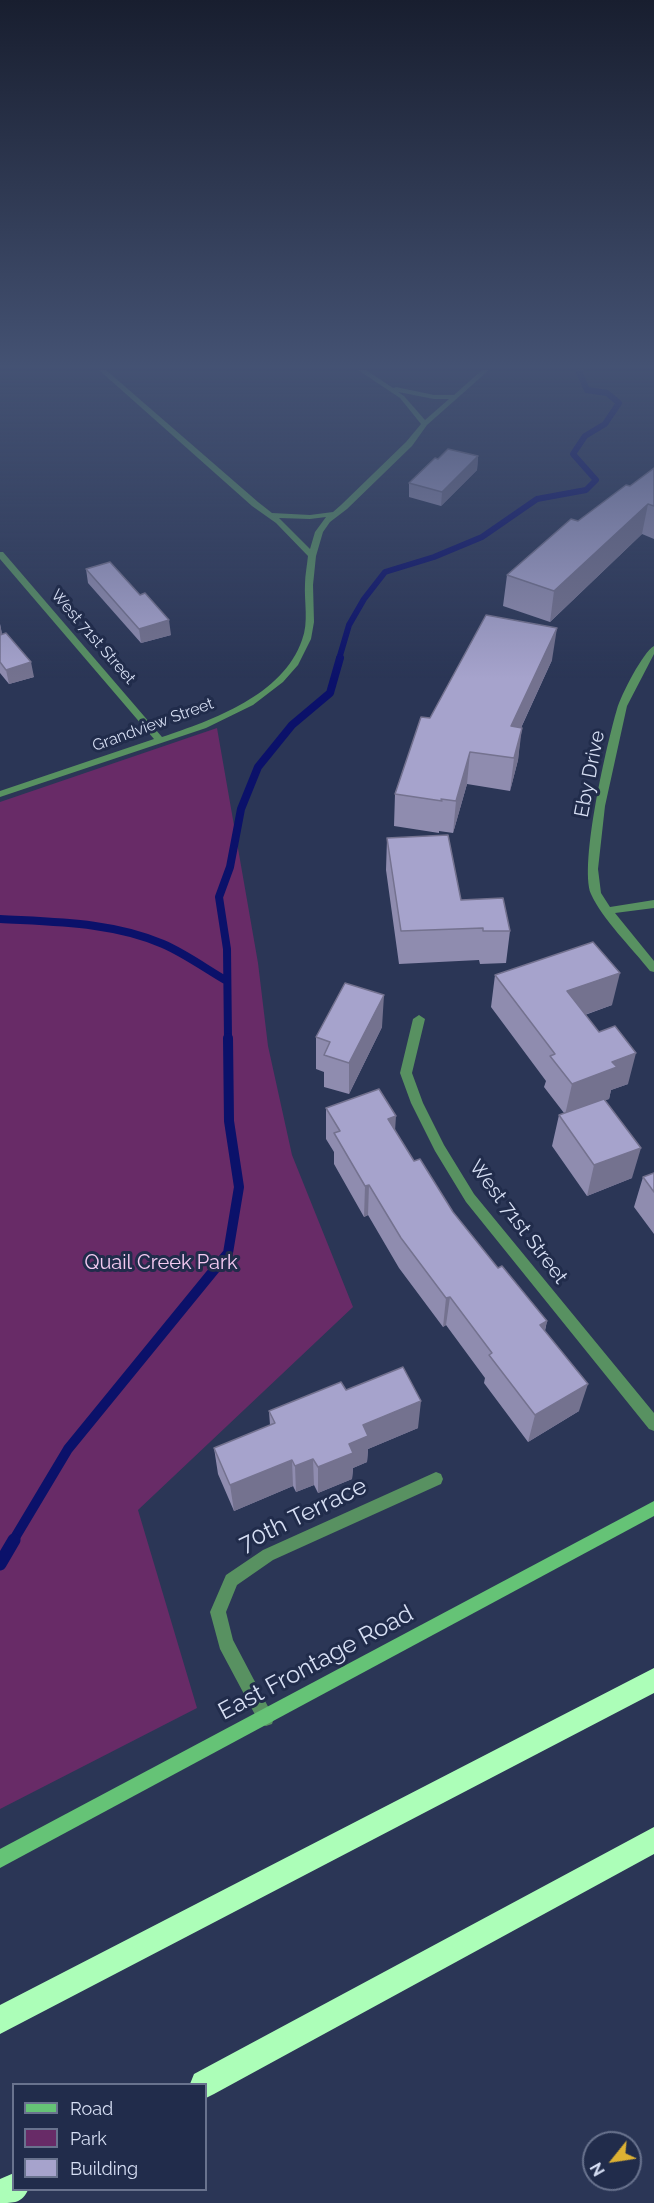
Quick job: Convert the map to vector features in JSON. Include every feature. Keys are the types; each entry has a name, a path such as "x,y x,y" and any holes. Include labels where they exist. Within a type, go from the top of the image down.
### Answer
{"highway":[{"path":"0,2020 654,1680"},
{"path":"207,2083 654,1840"}],"street":[{"path":"219,473 271,515 312,556"},
{"name":"Grandview Street","path":"0,794 203,726 250,703 280,680 294,665 307,639 310,622 309,585 312,556 319,532 327,520 379,473"},
{"path":"271,515 310,518 336,513"},
{"name":"West 71st Street","path":"0,554 160,741"},
{"name":"Eby Drive","path":"654,649 648,656 622,706 600,806 593,869 596,894 607,911 654,968"},
{"path":"607,911 654,904"},
{"name":"West 71st Street","path":"419,1019 406,1073 439,1148 470,1198 654,1424"},
{"name":"70th Terrace","path":"266,1718 226,1643 218,1612 231,1580 268,1555 436,1479"},
{"name":"East Frontage Road","path":"0,1858 266,1718 654,1508"}],"green space":[{"name":"Quail Creek Park","path":"217,728 258,963 268,1046 292,1155 353,1307 138,1510 197,1708 0,1809 0,802"}],"building":[{"path":"420,473 461,473 442,492 409,483"},
{"path":"648,473 654,473 654,506 648,504 554,591 507,575 571,519 578,521 626,485 630,486"},
{"path":"110,562 140,595 145,593 169,620 139,629 86,569"},
{"path":"486,615 557,628 511,726 522,728 514,758 470,752 456,801 395,794 421,717 430,718"},
{"path":"6,633 31,662 6,670 0,662 0,635"},
{"path":"448,835 461,900 503,898 510,931 483,931 483,928 401,931 387,838"},
{"path":"593,942 620,973 567,991 599,1032 615,1026 636,1053 612,1062 617,1067 572,1084 550,1056 555,1054 495,975"},
{"path":"345,983 384,995 349,1063 324,1055 330,1042 316,1037"},
{"path":"379,1089 396,1116 388,1119 414,1161 420,1159 453,1212 498,1268 502,1266 547,1321 540,1325 588,1384 535,1415 489,1355 492,1353 450,1297 446,1298 401,1238 369,1185 365,1186 334,1133 340,1131 326,1108"},
{"path":"604,1099 641,1148 594,1165 559,1115"},
{"path":"654,1173 654,1192 643,1177"},
{"path":"403,1367 421,1401 363,1425 368,1436 349,1444 353,1453 318,1467 313,1459 295,1466 292,1460 230,1485 214,1448 275,1423 269,1411 341,1382 346,1390"}],"waterway":[{"path":"339,659 349,625 364,599 385,572 434,557 482,537 537,499 586,490 596,480 590,473"},
{"path":"228,1039 227,949 219,897 230,867 241,809 258,767 292,725 330,693 340,658"},
{"path":"0,919 83,924 124,931 163,944 227,981"},
{"path":"13,1541 68,1449 228,1253 239,1187 229,1121 228,1038"},
{"path":"0,1564 14,1540"}]}
